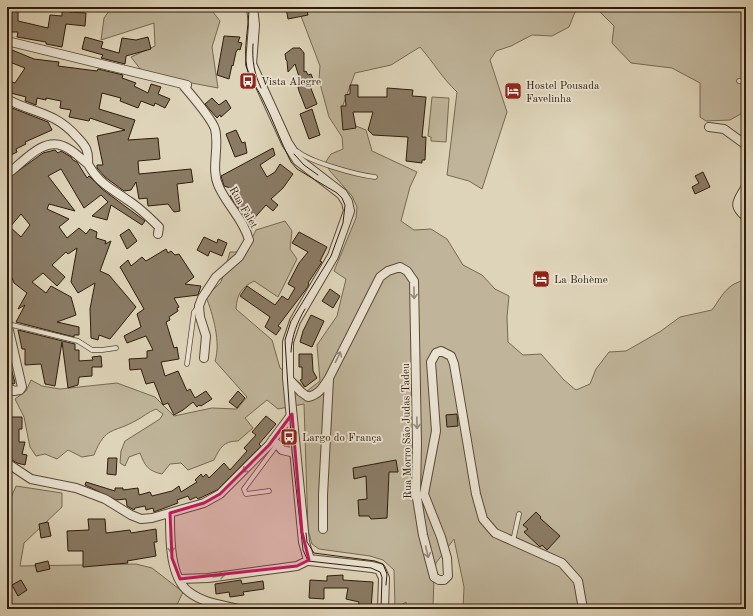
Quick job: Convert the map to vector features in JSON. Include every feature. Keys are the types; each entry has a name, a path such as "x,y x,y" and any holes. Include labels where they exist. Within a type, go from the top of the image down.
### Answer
{"street":[{"path":"252,7 254,25 251,64 287,143 298,160 342,194 349,211 332,256 290,332 288,342 288,378 295,453 304,542 310,560"},
{"name":"Rua Falet","path":"7,41 185,85 212,123 215,130 214,168 218,186 246,231 249,240 239,257 216,277 202,298 199,306"},
{"path":"7,99 51,116 69,127 86,147 89,154 88,164"},
{"path":"709,127 724,130 746,145"},
{"path":"7,174 37,150 56,144 64,146 88,164 95,176 103,185 129,201 151,218 159,228 158,234"},
{"path":"746,186 736,204 737,208 746,217"},
{"name":"Rua Morro São Judas Tadeu","path":"288,378 308,397 314,396 320,392 329,378 380,277 388,271 400,267 407,271 414,281 417,444 416,492 434,577 439,580 444,580 448,576 447,558 441,537 424,494 436,431 431,362 436,353 441,351 451,356 454,364 478,508 483,519 495,533 562,563 578,581 583,609"},
{"path":"199,306 200,317 206,336 204,358"},
{"path":"7,388 17,391 22,387 8,323"},
{"path":"323,529 323,495 329,378"},
{"path":"7,463 30,479 76,488 98,496 141,519 170,513 204,503 220,494 274,443 292,414"},
{"path":"274,443 285,452 295,453"},
{"path":"170,513 172,558 180,579 189,592 195,596 214,603 239,609"},
{"path":"180,579 208,578 297,566 310,560 372,567 380,569 384,578 382,609"}],"lane":[{"path":"739,81 746,81"},
{"path":"287,143 308,158 362,176 375,177"},
{"path":"187,364 194,312 199,306"},
{"path":"8,323 78,342 92,350 116,348"},
{"path":"269,491 246,494 244,489 274,443"},
{"path":"513,541 519,514"}],"highlighted area":[{"path":"292,414 302,532 309,560 297,566 180,579 172,558 170,513 204,503 220,494 269,445"}],"shaded area":[{"path":"112,7 209,7 220,21 212,47 218,88 144,74 131,57 155,46 154,23 101,40 104,18"},
{"path":"317,7 577,7 569,27 552,36 532,35 511,46 496,51 490,60 507,112 482,189 469,181 447,175 457,92 420,47 391,65 355,73 343,105 351,124 366,130 372,151 417,172 410,187 401,221 414,230 431,229 447,239 463,265 482,275 495,289 509,296 507,317 508,342 523,355 541,354 564,380 576,390 590,384 596,369 609,352 626,351 661,331 680,317 712,310 722,295 730,287 746,280 746,609 463,609 464,587 454,539 436,563 433,609 407,609 406,602 395,609 394,570 383,560 370,556 319,549 312,544 308,530 304,404 278,409 267,400 245,418 253,428 238,441 225,444 218,452 214,460 188,470 181,463 170,464 162,474 157,473 148,467 140,453 129,457 125,466 120,463 121,451 125,441 160,419 163,414 156,409 107,434 98,445 94,455 82,457 68,450 57,459 45,454 36,456 30,447 24,417 15,399 26,391 31,380 42,386 60,389 117,383 155,397 174,416 212,408 237,409 247,397 215,361 217,354 217,337 214,320 206,297 221,282 230,252 245,252 256,230 285,221 292,231 290,249 297,259 278,297 254,281 240,292 237,299 236,309 272,340 280,368 304,386 303,394 320,381 317,345 337,316 346,279 334,271 356,218 357,207 352,196 325,163 331,154 343,149 342,137 329,117 319,80 320,66 301,16"},
{"path":"595,7 746,7 746,62 744,66 746,67 746,111 730,120 706,121 700,117 700,83 672,68 631,63 612,43 614,26"},
{"path":"432,97 449,98 446,142 431,141 431,137 428,136"},
{"path":"16,486 62,493 62,507 24,543 20,566 136,564 152,568 183,592 175,609 7,609 7,507"}],"building":[{"path":"7,7 18,7 18,21 48,28 50,15 62,16 62,7 69,7 69,12 86,13 85,26 66,24 62,47 46,44 46,42 17,37 18,32 7,32"},
{"path":"306,7 308,15 288,19 286,8"},
{"path":"224,36 240,37 238,42 242,43 240,50 238,49 236,52 229,79 217,75"},
{"path":"85,37 103,42 101,48 119,53 122,38 136,40 148,37 151,49 126,56 125,64 101,58 103,55 82,49"},
{"path":"7,48 34,59 59,62 58,66 97,71 98,69 123,75 122,78 136,83 134,86 148,93 151,84 161,87 158,94 170,99 165,108 155,103 154,106 141,101 138,108 120,101 121,98 102,93 99,109 135,120 128,140 158,138 160,159 138,161 139,174 191,169 193,182 177,184 180,211 174,212 168,204 148,206 147,198 139,199 136,182 131,190 124,191 105,177 97,168 97,165 103,165 97,136 125,130 90,118 89,121 69,117 71,110 60,108 61,101 37,98 36,105 25,101 26,97 7,92 7,80 15,83 25,68 7,61"},
{"path":"293,48 300,48 304,53 304,72 306,71 308,75 311,74 315,84 310,86 317,104 306,109 298,87 302,86 295,64 288,72 285,54"},
{"path":"350,85 358,85 358,97 387,97 387,88 413,90 412,96 426,97 422,137 426,137 425,160 422,160 422,163 406,161 408,137 373,135 368,130 373,112 353,112 356,128 343,130 341,106 346,106 345,95 350,94"},
{"path":"212,98 219,105 226,100 231,108 221,117 220,115 217,118 205,104"},
{"path":"12,108 48,122 52,130 25,142 26,144 16,149 17,152 7,157 7,111"},
{"path":"312,109 320,135 309,139 300,114"},
{"path":"236,130 242,143 245,142 247,153 235,157 226,134"},
{"path":"273,148 275,155 260,165 267,177 275,172 280,164 293,174 283,188 271,199 278,205 273,211 266,205 249,224 230,196 237,190 224,186 221,176"},
{"path":"55,150 58,153 61,151 71,157 77,162 87,178 89,176 102,189 145,221 142,225 111,205 107,220 92,216 108,202 101,195 84,208 61,169 48,176 75,211 49,204 47,209 69,219 59,227 67,238 79,228 86,234 90,229 97,232 96,238 106,241 105,244 111,241 100,271 109,275 136,307 110,339 99,335 98,340 91,338 90,309 95,283 78,293 71,282 77,248 68,254 66,252 52,265 65,277 57,286 43,273 32,282 46,293 51,286 71,297 76,315 57,322 79,327 79,335 74,335 74,337 16,322 25,305 18,309 27,293 14,283 7,265 7,179 43,153","holes":["21,214 30,225 21,237 10,227"]},
{"path":"703,172 710,187 695,194 692,187 699,183 695,176"},
{"path":"129,229 137,241 127,249 120,235"},
{"path":"299,232 327,247 320,261 322,262 308,283 307,288 278,326 281,328 276,335 265,327 270,317 240,296 247,286 275,305 282,296 288,300 295,288 288,284 299,263 308,252 292,243"},
{"path":"204,237 217,243 218,239 227,243 222,256 210,251 208,256 197,250"},
{"path":"166,249 168,253 171,251 175,255 179,254 194,277 185,284 201,286 198,295 174,298 179,307 177,308 178,311 169,317 170,320 166,322 174,348 177,347 179,359 161,362 165,376 178,371 187,391 190,389 195,398 206,391 212,399 197,407 193,402 174,415 168,403 163,405 154,382 146,384 141,369 130,370 129,359 147,358 147,351 153,350 146,336 127,343 124,336 141,327 137,314 144,309 120,267 128,260 131,266 142,257 146,261"},
{"path":"330,289 340,296 333,308 322,301"},
{"path":"311,315 324,321 312,347 300,342 303,331"},
{"path":"18,330 75,344 75,350 79,350 79,361 93,360 92,357 101,356 102,367 92,367 92,376 79,377 78,385 68,388 62,342 55,386 45,384 41,364 25,365 25,349 22,349"},
{"path":"7,353 15,383 14,384 7,382"},
{"path":"299,354 312,354 313,371 317,378 305,387 300,380 302,379 302,367 299,367"},
{"path":"238,391 245,398 237,408 229,402"},
{"path":"457,414 458,426 447,427 446,415"},
{"path":"266,416 276,424 259,444 261,446 217,490 198,499 196,497 190,500 188,496 177,500 178,503 154,512 153,508 146,510 145,506 135,508 134,510 127,506 126,499 116,500 85,485 86,482 115,491 115,488 123,488 123,490 138,488 139,495 150,492 152,496 172,491 179,486 181,492 197,482 195,480 201,474 203,477 206,474 209,478 224,463 230,470 247,451 244,448 256,435 252,432"},
{"path":"7,417 22,417 22,429 19,429 19,442 25,442 22,454 27,455 25,465 17,463 9,458 11,449 7,448 10,438 7,438"},
{"path":"108,458 117,458 116,475 107,474"},
{"path":"396,460 398,472 389,472 387,518 371,519 369,516 359,516 358,500 367,499 366,476 354,479 353,468"},
{"path":"536,512 541,517 540,518 560,536 547,550 542,545 540,547 524,532 528,529 523,525"},
{"path":"88,519 105,519 106,533 130,530 131,533 156,529 157,542 154,542 156,556 127,561 128,563 83,567 83,551 68,551 67,531 89,530"},
{"path":"48,522 51,536 41,538 39,524"},
{"path":"48,561 50,569 37,572 35,564"},
{"path":"343,575 343,580 373,582 371,609 358,609 359,602 346,599 348,588 324,588 324,599 309,598 310,580 327,581 327,576"},
{"path":"21,580 27,590 18,596 12,585"},
{"path":"241,580 242,584 263,581 264,589 243,592 244,595 230,597 229,592 216,594 215,584"}],"tram line":[{"path":"249,7 246,61 251,80 266,106 291,162 297,169 337,193 342,198 345,205 343,223 331,256 291,321 285,340 292,451 303,550 308,561 371,568 380,572 382,577 381,609"},
{"path":"253,44 254,67 261,88"},
{"path":"294,154 304,165 318,175"},
{"path":"291,352 295,329 305,309"},
{"path":"306,533 307,542 314,553 375,561 383,564 387,574 386,585"}],"place":[{"name":"Vista Alegre","path":"248,81"},
{"name":"Hostel Pousada Favelinha","path":"513,91"},
{"name":"La Bohème","path":"541,279"},
{"name":"Largo do França","path":"289,437"}]}
